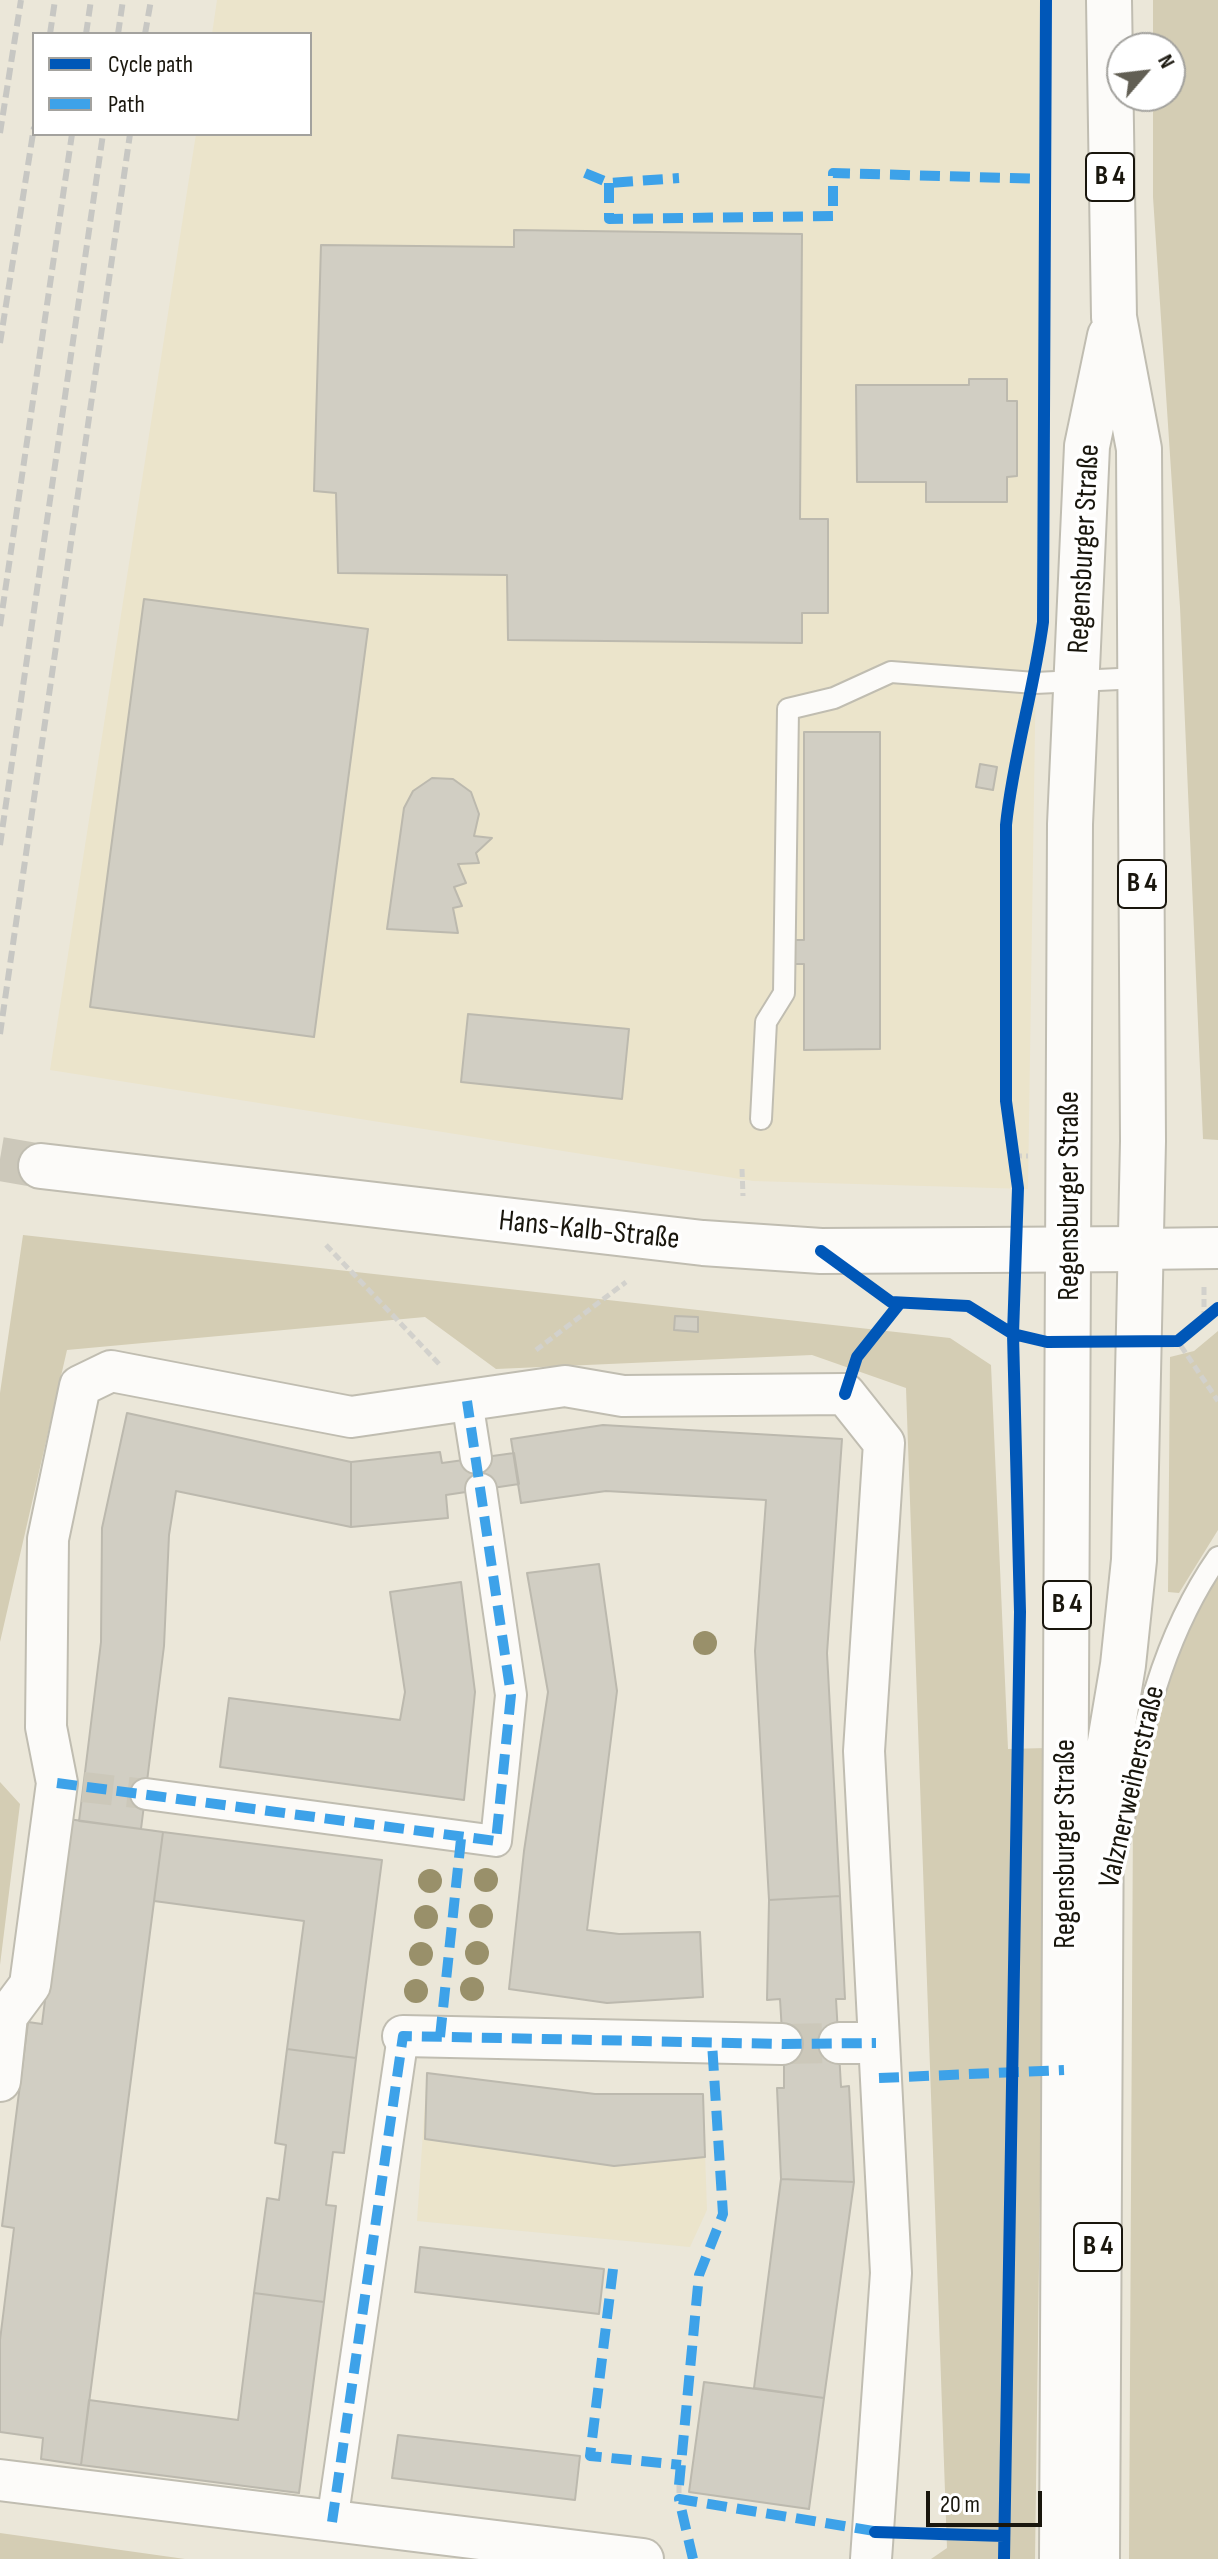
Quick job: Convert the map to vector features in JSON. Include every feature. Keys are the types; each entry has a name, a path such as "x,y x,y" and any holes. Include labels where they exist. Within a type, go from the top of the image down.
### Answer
{"main road":[{"name":"Regensburger Straße","path":"1100,1934 1101,1795 1125,1650 1136,1530 1143,1141 1139,449 1114,317 1109,0"},
{"name":"Regensburger Straße","path":"1062,2559 1070,824 1087,446 1114,317"},
{"name":"Hans-Kalb-Straße","path":"41,1166 703,1243 821,1251 1140,1249"},
{"name":"B 4","path":"1097,2559 1100,1934"}],"street":[{"path":"1140,1249 1218,1248"},
{"path":"0,2081 7,2016 30,1985 70,1785 46,1727 48,1539 80,1386 111,1371 351,1417 565,1386 623,1396 845,1394 884,1443 864,1751 858,2043 891,2273 871,2559"},
{"path":"467,1401 476,1458"},
{"path":"146,1794 496,1841 511,1695 481,1489"},
{"path":"332,2522 403,2036 782,2044"},
{"path":"0,2480 632,2557"}],"lane":[{"path":"761,1119 766,1022 784,993 788,709 834,698 891,672 1035,683 1140,678"},
{"name":"Valznerweiherstraße","path":"1100,1934 1147,1710 1176,1633 1218,1557"}],"path":[{"path":"742,1169 743,1196"},
{"path":"326,1245 430,1351"},
{"path":"529,1355 626,1282"},
{"path":"1204,1285 1204,1322"},
{"path":"1178,1341 1218,1401"},
{"path":"679,2485 679,2499"}],"shaded area":[{"path":"217,0 1046,0 1028,1189 753,1181 50,1070 196,136 312,136 312,32 212,32"},
{"path":"1153,0 1218,0 1218,1140 1203,1139 1180,607 1153,197 1153,112 1186,112 1186,32 1153,32"},
{"path":"23,1235 950,1338 991,1365 1008,1749 1046,1748 1035,2559 931,2559 947,2548 906,1388 812,1355 496,1369 425,1317 67,1350 0,1642 0,1393"},
{"path":"1218,1331 1218,1530 1179,1593 1168,1592 1170,1357 1194,1351"},
{"path":"1218,1571 1218,2559 1129,2559 1133,1815 1168,1666"},
{"path":"0,1782 20,1804 0,1965"},
{"path":"427,2073 595,2094 703,2094 707,2210 690,2247 417,2221"},
{"path":"0,2533 185,2559 0,2559"}],"building":[{"path":"514,230 802,234 800,519 828,519 828,613 802,613 802,643 508,640 507,575 338,573 336,493 314,491 321,245 514,247"},
{"path":"969,379 1007,379 1007,401 1017,401 1017,476 1007,477 1007,502 926,502 926,482 857,482 856,385 969,385"},
{"path":"144,599 368,629 314,1037 90,1007"},
{"path":"804,732 880,732 880,1049 804,1050 804,964 794,964 794,940 804,940"},
{"path":"980,764 997,767 993,790 976,787"},
{"path":"432,778 453,779 471,792 479,814 474,836 492,838 476,853 479,863 458,864 466,883 454,887 462,906 453,908 458,933 387,929 404,808 413,791"},
{"path":"468,1014 629,1029 622,1099 461,1082"},
{"path":"675,1316 698,1317 698,1332 674,1330"},
{"path":"127,1413 351,1462 351,1527 176,1491 169,1535 164,1646 141,1829 79,1821 101,1642 102,1528"},
{"path":"603,1425 842,1439 827,1653 840,1896 769,1900 755,1651 766,1500 606,1491 521,1503 511,1439"},
{"path":"440,1452 442,1463 514,1453 519,1484 446,1495 448,1518 351,1527 351,1462"},
{"path":"599,1564 617,1691 587,1930 619,1934 700,1932 703,1997 607,2003 509,1989 524,1851 548,1692 527,1573"},
{"path":"461,1582 475,1692 464,1800 220,1767 229,1698 400,1720 405,1692 390,1592"},
{"path":"68,1819 163,1832 81,2465 41,2459 43,2438 0,2432 0,2340 14,2228 2,2226 28,2022 42,2024"},
{"path":"163,1832 382,1860 356,2058 287,2049 304,1921 154,1901"},
{"path":"840,1896 845,1999 836,1999 841,2087 849,2086 854,2182 781,2179 777,2088 784,2088 784,2066 780,1999 767,2000 769,1900"},
{"path":"287,2049 356,2058 344,2153 333,2152 326,2205 336,2206 324,2302 254,2293 267,2198 279,2200 286,2145 275,2143"},
{"path":"427,2073 595,2094 703,2094 705,2157 614,2166 425,2139"},
{"path":"781,2179 854,2182 824,2398 754,2388"},
{"path":"420,2247 604,2269 599,2314 415,2292"},
{"path":"254,2293 324,2302 299,2493 81,2465 89,2400 238,2420"},
{"path":"704,2382 824,2398 809,2509 689,2492"},
{"path":"398,2435 580,2456 575,2500 392,2478"}],"tunnel":[{"path":"0,1159 41,1166"},
{"path":"83,1787 146,1794"},
{"path":"782,2044 839,2043"}],"railway":[{"path":"0,133 21,0"},
{"path":"50,32 55,0"},
{"path":"86,32 91,0"},
{"path":"118,32 123,0"},
{"path":"145,32 151,0"},
{"path":"0,343 33,136"},
{"path":"0,626 72,136"},
{"path":"0,845 103,136"},
{"path":"0,1034 130,136"}],"marked path":[{"path":"585,173 609,183 679,178"},
{"path":"609,183 609,219 833,216 833,173 1046,179"},
{"path":"57,1783 496,1841 511,1695 467,1401"},
{"path":"440,2037 461,1839"},
{"path":"332,2522 403,2036 876,2043"},
{"path":"679,2485 699,2275 723,2214 712,2043"},
{"path":"879,2078 1064,2070"},
{"path":"613,2269 590,2456 681,2465"},
{"path":"693,2559 679,2499 880,2532"}],"cycle path":[{"path":"1004,2559 1020,1612 1013,1334 1018,1188 1006,1101 1006,825 1043,622 1046,0"},
{"path":"821,1251 891,1302 968,1306 1013,1334 1047,1342 1178,1341 1218,1308"},
{"path":"845,1394 857,1357 900,1303"},
{"path":"875,2532 1004,2536"}]}
